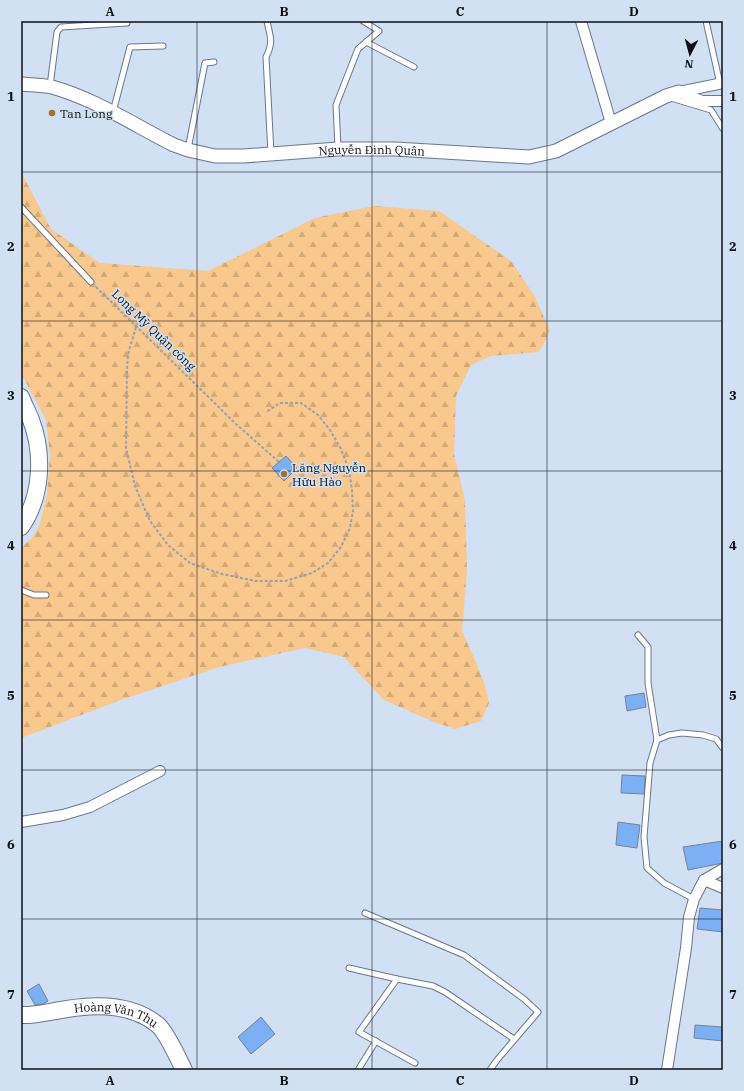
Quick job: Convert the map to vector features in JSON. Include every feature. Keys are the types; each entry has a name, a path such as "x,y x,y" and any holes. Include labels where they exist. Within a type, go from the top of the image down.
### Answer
{"main road":[{"path":"21,398 34,428 38,443 40,468 36,498 29,516 21,528"},
{"name":"Hoàng Văn Thụ","path":"21,1015 87,1006 126,1009 144,1016 158,1026 174,1050 184,1070"}],"street":[{"path":"581,21 611,123"},
{"name":"Nguyễn Đình Quân","path":"21,84 50,87 77,96 113,113 167,142 188,150 215,156 271,155 338,149 395,149 529,157 556,151 666,96 722,83"},
{"path":"679,92 702,101 723,101"},
{"path":"21,822 63,815 90,807 160,771"},
{"path":"667,1070 686,948 689,917 694,899 704,880 723,869"},
{"path":"704,880 723,888"}],"lane":[{"path":"267,21 271,34 270,48 266,57 271,155"},
{"path":"338,149 336,105 358,49 379,31 363,21"},
{"path":"706,21 722,83"},
{"path":"50,87 57,32 61,27 127,24"},
{"path":"366,42 414,67"},
{"path":"113,113 130,47 163,46"},
{"path":"188,150 205,63 214,62"},
{"path":"666,96 711,110 723,129"},
{"path":"21,207 91,282"},
{"path":"21,590 34,595 46,595"},
{"path":"638,635 648,647 648,683 657,740 650,763 644,838 647,868 664,883 694,899"},
{"path":"657,740 669,735 682,733 703,735 716,739 723,748"},
{"path":"365,913 464,955 524,999 538,1012 514,1039 490,1070"},
{"path":"349,968 433,986 445,992 514,1039"},
{"path":"397,979 359,1032 415,1063"},
{"path":"358,1070 376,1041"}],"path":[{"name":"Long Mỹ Quận công","path":"91,282 236,424 279,462"},
{"path":"136,327 128,354 126,448 135,486 150,521 168,545 190,563 222,574 256,581 285,581 312,573 328,563 341,547 350,528 353,511 352,490 349,470 341,450 330,430 318,415 301,403 280,403 266,412"}],"green space":[{"path":"21,172 51,229 100,263 208,271 315,218 374,206 439,211 511,261 534,295 550,331 539,352 491,356 471,365 456,396 454,454 465,500 467,570 462,631 485,685 489,703 481,721 455,729 434,722 384,700 344,657 305,648 219,667 118,701 21,738 21,548 31,539 40,524 47,494 50,455 46,420 21,373"}],"building":[{"name":"Lăng Nguyễn Hữu Hào","path":"286,456 297,468 284,481 272,468"},
{"path":"644,693 646,707 627,711 625,696"},
{"path":"622,775 645,776 644,794 621,793"},
{"path":"618,822 640,825 637,848 616,845"},
{"path":"723,841 723,863 688,870 683,847"},
{"path":"700,908 723,910 723,932 697,929"},
{"path":"39,984 48,1001 43,1004 35,1005 27,991"},
{"path":"261,1017 275,1034 251,1054 238,1037"},
{"path":"695,1025 723,1027 723,1041 694,1038"}],"place":[{"name":"Tan Long","path":"52,113"},
{"name":"Lăng Nguyễn Hữu Hào","path":"284,474"}]}
